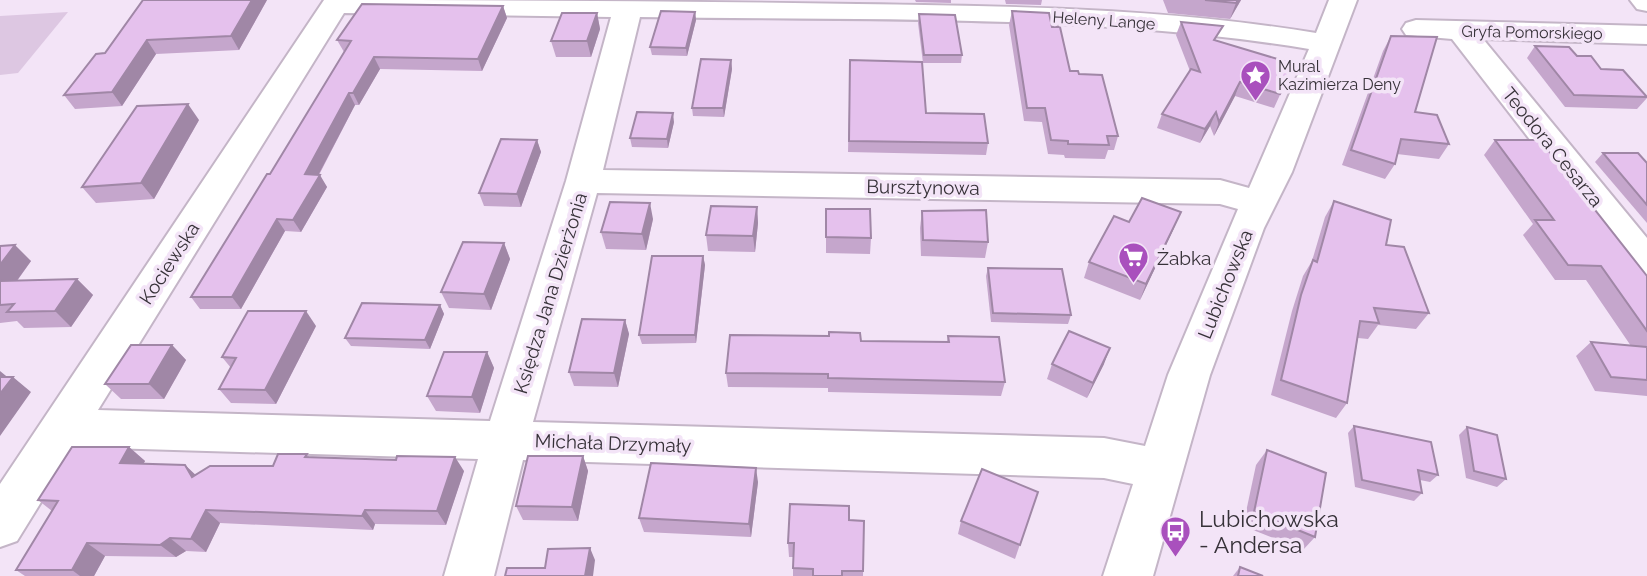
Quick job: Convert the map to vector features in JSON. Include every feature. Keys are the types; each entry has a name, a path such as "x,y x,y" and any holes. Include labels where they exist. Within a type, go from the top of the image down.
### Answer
{"street":[{"name":"Lubichowska","path":"1128,576 1189,375 1246,228 1260,203 1343,0"},
{"name":"Heleny Lange","path":"337,2 629,5 1073,16 1270,34 1326,43"},
{"name":"Kociewska","path":"0,525 337,2"},
{"name":"Księdza Jana Dzierżonia","path":"468,576 583,181 629,5"},
{"name":"Gryfa Pomorskiego","path":"1416,29 1647,35"},
{"name":"Teodora Cesarza","path":"1460,30 1647,264"},
{"name":"Bursztynowa","path":"583,181 1220,192 1260,203"},
{"name":"Michała Drzymały","path":"63,428 1104,458 1161,469"}],"shaded area":[{"path":"68,12 18,73 0,75 0,16"}],"building":[{"path":"143,0 252,0 231,36 147,40 112,92 64,95 96,54 105,53"},
{"path":"1205,0 1238,0 1236,3"},
{"path":"362,4 503,6 478,59 374,57 353,93 349,93 305,174 320,175 293,220 277,219 232,297 191,297 351,41 337,40"},
{"path":"661,11 695,12 686,48 650,47"},
{"path":"1012,11 1049,13 1052,27 1060,27 1070,71 1102,75 1118,136 1107,136 1109,145 1068,144 1068,141 1051,140 1045,108 1027,108"},
{"path":"562,13 597,13 587,41 551,41"},
{"path":"919,14 955,15 962,55 924,55"},
{"path":"1181,22 1223,26 1214,40 1294,64 1280,94 1240,82 1219,122 1216,112 1205,129 1162,114 1191,69 1200,72"},
{"path":"1391,36 1437,37 1415,112 1437,115 1449,144 1401,139 1395,164 1351,150"},
{"path":"1535,46 1569,47 1577,56 1591,56 1601,69 1623,70 1647,97 1574,95"},
{"path":"701,59 731,60 723,108 692,108"},
{"path":"850,60 922,62 926,113 984,114 988,143 849,141"},
{"path":"188,104 141,183 82,187 137,106"},
{"path":"637,112 673,113 667,139 630,138"},
{"path":"501,139 537,140 517,194 479,193"},
{"path":"1495,140 1540,140 1647,276 1647,331 1601,266 1568,265 1535,220 1554,220"},
{"path":"1603,153 1638,153 1647,163 1647,205"},
{"path":"1142,198 1181,212 1146,284 1089,262 1114,216 1129,222"},
{"path":"1334,201 1391,220 1386,245 1404,247 1429,313 1374,308 1379,323 1360,321 1347,403 1281,380 1301,295 1313,260 1317,262"},
{"path":"610,202 650,203 642,234 601,232"},
{"path":"711,206 757,207 753,236 706,235"},
{"path":"826,209 870,209 871,238 826,237"},
{"path":"986,210 988,242 923,240 922,211"},
{"path":"463,242 504,243 484,294 441,292"},
{"path":"15,245 0,265 0,246"},
{"path":"652,256 703,256 695,335 639,335"},
{"path":"988,268 1062,269 1071,315 993,313"},
{"path":"77,279 55,311 7,312 14,304 0,305 0,281"},
{"path":"362,303 440,305 425,340 345,338"},
{"path":"248,311 306,311 265,390 219,389 236,358 222,357"},
{"path":"582,319 625,320 614,373 569,372"},
{"path":"1069,331 1110,348 1093,383 1052,364"},
{"path":"829,332 860,333 861,341 949,342 948,336 999,337 1005,382 828,378 828,374 726,373 730,335 829,336"},
{"path":"1591,342 1647,347 1647,380 1611,377"},
{"path":"131,345 172,345 149,384 105,384"},
{"path":"444,352 487,352 472,397 427,396"},
{"path":"0,377 13,377 0,394"},
{"path":"1354,426 1431,442 1438,475 1418,470 1422,493 1362,480"},
{"path":"1467,427 1497,435 1506,479 1474,471"},
{"path":"72,447 129,447 120,463 185,465 192,477 210,466 273,466 278,454 396,460 397,456 455,457 437,511 365,510 362,516 206,510 191,539 170,538 160,545 87,543 72,570 16,570 58,501 38,500"},
{"path":"1267,450 1326,473 1315,537 1254,512"},
{"path":"528,456 583,456 572,507 516,506"},
{"path":"651,463 756,468 749,524 639,518"},
{"path":"982,469 1038,492 1020,545 961,521"},
{"path":"790,504 849,506 849,520 864,521 863,571 842,571 842,576 813,576 813,569 793,568 794,543 788,543"},
{"path":"590,548 585,576 505,576 507,568 545,568 548,549"},
{"path":"1240,567 1263,576 1238,576"}],"place":[{"name":"Mural Kazimierza Deny","path":"1255,102"},
{"name":"Żabka","path":"1134,285"},
{"name":"Lubichowska - Andersa","path":"1176,559"}]}
